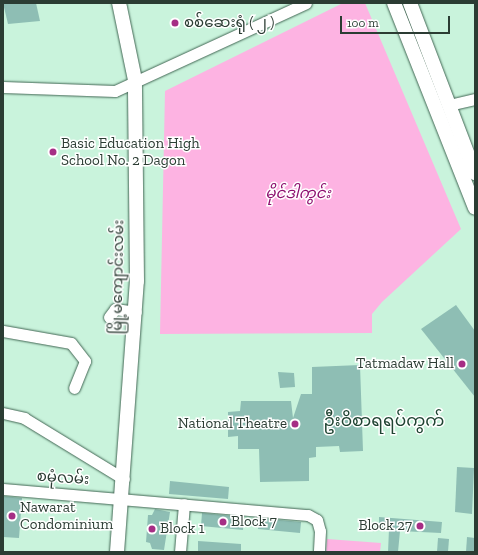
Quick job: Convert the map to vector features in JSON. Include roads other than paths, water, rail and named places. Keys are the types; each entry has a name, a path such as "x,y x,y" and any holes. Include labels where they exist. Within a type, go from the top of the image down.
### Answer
{"main road":[{"name":"မြို့မကျောင်းလမ်း","path":"117,552 124,479 136,312 135,80 118,3"},
{"path":"394,3 443,108 469,170 475,208"},
{"path":"410,3 443,108"}],"street":[{"path":"3,87 108,92 306,3"},
{"path":"443,108 475,99"},
{"path":"109,317 115,310 136,312"},
{"path":"3,332 71,343 85,361 74,388"},
{"path":"3,413 24,418 124,479"},
{"name":"စမုံလမ်း","path":"3,489 122,497 308,515 317,520 320,531 318,552"},
{"path":"180,552 184,504"}],"place":[{"name":"စစ်ဆေးရုံ ( ၂ )","path":"175,23"},
{"name":"Basic Education High School No. 2 Dagon","path":"53,152"},
{"name":"Tatmadaw Hall","path":"462,364"},
{"name":"National Theatre","path":"295,424"},
{"name":"Nawarat Condominium","path":"12,516"},
{"name":"Block 7","path":"223,522"},
{"name":"Block 27","path":"420,526"},
{"name":"Block 1","path":"152,529"}],"district":[{"name":"ဦးဝိစာရရပ်ကွက်","path":"384,421"}],"park label":[{"name":"မိုင်ဒါကွင်း","path":"298,194"}]}
